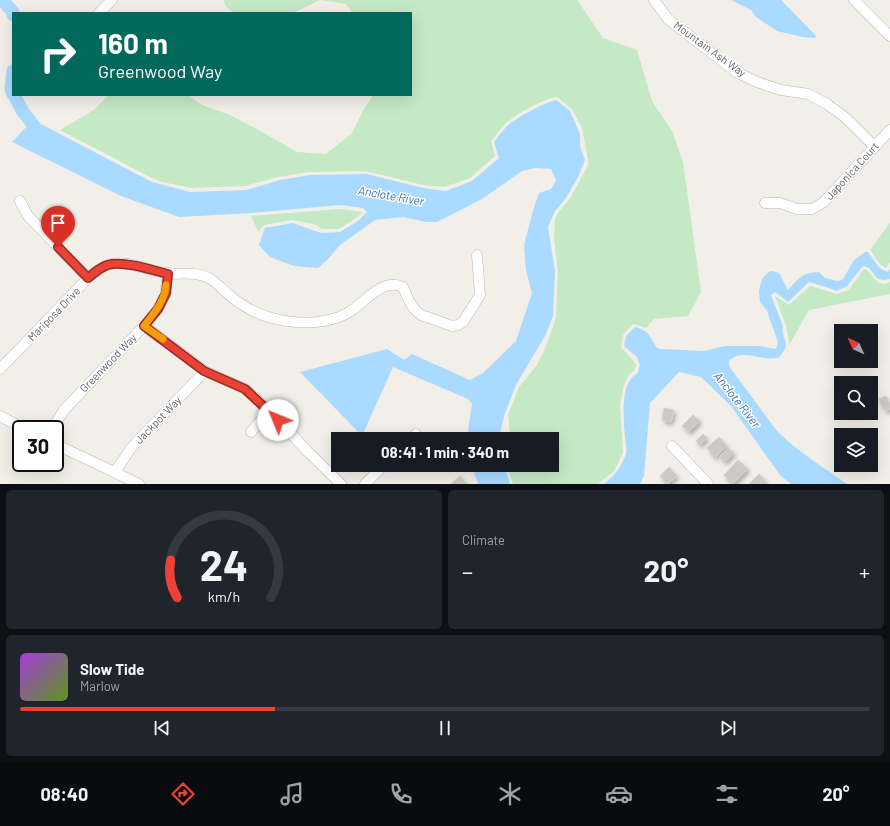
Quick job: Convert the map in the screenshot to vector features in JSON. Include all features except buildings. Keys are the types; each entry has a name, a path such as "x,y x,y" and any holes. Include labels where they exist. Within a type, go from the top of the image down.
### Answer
{"street":[{"path":"100,12 112,0"},
{"name":"Mountain Ash Way","path":"654,0 668,19 736,72 757,82 781,90 808,94 827,104 846,118 874,146"},
{"path":"854,0 890,36"},
{"name":"Japonica Court","path":"765,203 780,203 798,209 812,209 824,202 890,130"},
{"path":"20,201 28,216 88,278"},
{"name":"Mariposa Drive","path":"0,369 88,278 98,270 111,264 128,264 168,274 199,273 210,279 234,299 251,310 270,318 292,323 332,319 349,312 370,295 388,285 396,284 403,286 409,301 415,310 421,315 452,326 463,322 480,296 476,255"},
{"name":"Greenwood Way","path":"58,420 64,410 144,326 158,309 166,293 168,274"},
{"path":"144,326 204,371 245,389 269,410 307,451 342,484"},
{"name":"Jackpot Way","path":"115,472 131,448 204,371"},
{"path":"251,432 269,410"},
{"path":"0,416 12,422"},
{"path":"672,446 708,484"},
{"path":"64,448 139,484"},
{"path":"365,484 377,472"}],"green space":[{"path":"224,0 320,0 295,12 232,12 225,5"},
{"path":"321,0 577,0 603,38 637,50 652,101 672,131 683,162 701,292 688,316 654,319 646,328 633,324 623,335 621,347 636,365 634,371 629,374 624,385 620,404 623,452 614,471 598,484 513,484 509,472 559,472 559,432 510,432 508,415 519,387 537,365 545,349 556,318 558,271 554,239 555,219 569,200 588,166 582,128 572,109 557,97 545,100 510,120 491,141 495,156 470,178 445,187 423,185 366,171 309,172 278,177 245,186 192,188 162,182 148,176 60,130 94,110 107,96 189,96 202,105 230,115 297,152 326,154 352,133 372,96 412,96 412,12 352,12 346,4"},
{"path":"340,209 363,212 339,229 322,229 314,224 292,220 264,225 258,231 251,216"},
{"path":"890,223 890,262 886,268 880,264 870,250"},
{"path":"864,269 867,270 878,283 885,284 890,282 890,294 809,310 789,345 786,325 775,296 789,305 810,286 837,294 849,290"}],"water":[{"path":"731,0 781,0 816,36 814,38 802,37 777,31 756,17 751,10"},
{"path":"556,100 570,111 580,134 580,146 585,160 578,177 566,198 555,211 548,227 555,271 553,316 545,336 516,385 505,413 500,432 468,432 472,404 468,399 393,367 364,432 358,432 300,372 387,349 404,360 412,354 470,380 483,373 516,341 532,293 526,271 524,245 539,193 551,189 556,180 551,169 535,168 522,171 482,199 437,222 427,222 403,217 375,220 340,245 318,268 294,266 270,257 259,245 265,228 293,223 321,233 340,232 358,221 367,212 363,208 340,205 252,213 179,217 121,196 12,142 33,120 152,182 190,192 246,190 280,180 310,175 367,174 423,188 446,191 472,181 499,158 494,142 506,127 516,119 544,104"},
{"path":"865,252 868,252 881,269 888,272 890,269 890,279 878,279 869,268 863,266 846,287 836,291 809,282 788,302 775,292 771,295 783,326 783,335 786,345 783,353 778,358 741,355 729,361 729,366 777,431 802,453 847,484 791,484 780,475 731,406 701,377 679,372 650,403 644,476 640,484 604,484 617,471 626,454 624,413 625,394 627,385 631,378 637,374 640,365 637,357 624,346 626,336 635,327 644,330 657,348 661,349 704,351 725,346 760,346 776,349 778,342 767,311 760,302 759,291 762,279 768,272 772,271 779,273 788,290 798,279 804,275 813,273 819,272 825,278 838,281 843,279 854,260"},
{"path":"474,472 506,472 510,484 478,484"}],"waterway":[{"name":"Anclote River","path":"2,0 13,12"},
{"name":"Anclote River","path":"12,80 12,92"},
{"name":"Anclote River","path":"15,96 23,112 42,136"}],"slow traffic":[{"path":"163,339 144,326 158,309 166,293 166,285"}],"route":[{"path":"58,247 88,278 98,270 111,264 128,264 168,274 166,293 158,309 144,326 204,371 245,389 278,420"}]}
